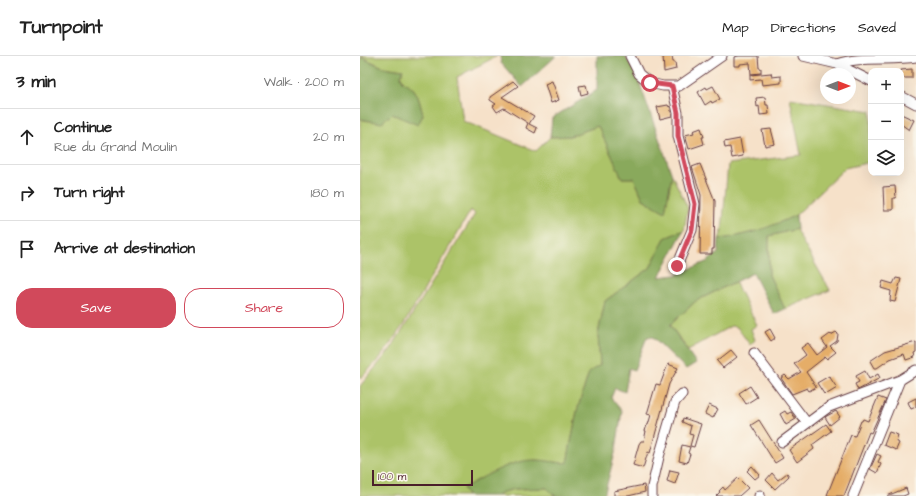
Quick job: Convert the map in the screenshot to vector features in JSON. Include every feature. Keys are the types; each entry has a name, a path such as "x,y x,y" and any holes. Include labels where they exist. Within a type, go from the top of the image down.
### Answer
{"street":[{"path":"630,56 639,74 650,83 672,86 679,86 722,56"},
{"path":"803,56 837,64 868,80"},
{"path":"837,64 847,60 902,59 916,57"},
{"path":"672,86 678,113 678,136 695,204 692,230 677,266"},
{"path":"904,98 916,104"},
{"path":"754,353 807,423"},
{"path":"782,442 829,407 900,380 916,370"},
{"path":"853,496 900,380"},
{"path":"652,496 653,481 661,451 676,402 682,394"}],"green space":[{"path":"360,56 497,56 457,77 463,121 536,151 550,137 570,136 598,126 622,178 634,178 643,199 665,211 672,175 688,208 684,230 665,238 650,268 605,301 598,334 600,366 589,372 577,411 567,464 535,460 464,488 467,496 360,496 360,386 390,350 475,214 471,210 404,324 380,358 360,379 360,119 376,121 392,114 417,124 423,115 415,91 408,84 403,82 401,76 403,70 383,67"},
{"path":"500,56 555,57 522,87 501,63"},
{"path":"597,56 625,56 636,73 672,175 665,212 643,199 634,178 622,178 598,126 570,136 550,137 552,118 597,90"},
{"path":"360,57 383,67 403,70 401,76 403,82 415,91 423,115 418,125 392,114 382,123 360,119"},
{"path":"790,98 868,111 868,163 845,168 796,215 769,228 719,239 722,231 728,164 801,155"},
{"path":"796,215 797,229 769,236 769,275 785,309 774,314 753,273 696,301 670,325 696,363 686,369 653,337 647,337 634,370 629,368 625,392 615,388 611,398 622,411 616,449 604,496 555,496 547,488 515,489 500,493 498,496 467,496 463,488 489,474 517,462 536,460 567,463 577,411 589,372 600,365 598,334 605,301 650,268 665,238 684,230 659,277 676,275 708,261 718,253 719,239 739,236"},
{"path":"797,229 797,232 830,290 785,309 769,275 769,236"},
{"path":"735,282 757,325 751,329 755,340 750,345 737,327 731,326 688,350 670,325 696,301"},
{"path":"547,488 555,496 498,496 500,493 515,489"}],"building":[{"path":"663,56 672,56 676,69 664,72"},
{"path":"758,56 761,73 751,74 750,63 734,66 734,57"},
{"path":"912,69 912,78 904,78 904,70"},
{"path":"771,73 772,77 781,76 781,83 762,85 761,79 750,80 750,75"},
{"path":"513,81 518,86 502,97 534,116 529,124 537,128 535,133 526,128 528,123 504,108 497,112 493,106 496,104 490,100 490,97"},
{"path":"552,81 559,100 551,103 545,84"},
{"path":"586,85 588,93 581,95 579,86"},
{"path":"713,86 720,99 712,103 711,101 705,105 698,92 706,87 707,89"},
{"path":"765,97 769,114 760,115 756,98"},
{"path":"668,105 669,107 670,106 672,116 660,119 657,107"},
{"path":"904,115 914,120 909,130 904,126"},
{"path":"701,128 704,137 702,137 704,144 689,149 685,135 694,133 693,131"},
{"path":"771,129 775,144 765,146 762,130"},
{"path":"740,139 743,156 732,158 730,147 725,148 724,142"},
{"path":"700,164 715,201 714,249 712,249 712,254 700,254 701,195 692,167"},
{"path":"895,186 896,198 893,198 893,210 884,210 883,187"},
{"path":"896,278 901,279 895,302 890,301 891,291 881,288 883,281 893,284"},
{"path":"770,329 775,338 771,341 765,332"},
{"path":"836,332 838,334 837,341 830,346 836,352 827,359 825,357 806,372 816,387 809,391 807,388 792,394 781,378 785,375 789,379 801,372 794,364 806,355 801,348 808,343 817,355 827,347 822,340 830,334 831,335"},
{"path":"916,342 916,352 914,353 915,357 906,360 904,354 890,359 877,368 874,368 870,361 885,351"},
{"path":"731,350 737,357 723,368 717,361"},
{"path":"668,364 678,368 669,384 650,453 648,452 643,468 633,465 639,444 641,441 644,441 645,431 651,415 647,414 656,384 660,385"},
{"path":"865,371 869,379 878,374 880,378 858,390 855,384 859,382 856,376"},
{"path":"829,376 837,388 827,394 826,392 824,394 817,383"},
{"path":"750,386 757,397 746,404 739,393"},
{"path":"878,397 886,400 871,433 869,432 844,496 827,495 851,435 855,436 863,419 868,421"},
{"path":"916,398 916,407 911,409 908,402"},
{"path":"709,405 718,409 713,418 705,414"},
{"path":"785,411 787,414 791,412 796,419 786,425 780,414"},
{"path":"836,411 840,417 830,425 825,417"},
{"path":"683,418 701,424 694,447 690,446 693,435 689,434 691,426 682,422"},
{"path":"759,420 783,458 775,463 751,425"},
{"path":"826,424 831,431 812,445 814,449 797,462 789,450"},
{"path":"889,432 898,435 896,441 899,443 896,450 884,445"},
{"path":"682,445 690,447 688,453 690,454 687,463 679,461"},
{"path":"877,454 881,456 878,462 881,464 877,473 870,469"},
{"path":"752,466 760,475 755,479 747,471"},
{"path":"670,470 679,472 675,484 667,481"},
{"path":"772,473 778,480 787,473 789,476 775,489 766,480"},
{"path":"738,478 748,488 739,496 716,496 723,487 725,490"},
{"path":"644,485 645,492 628,496 614,496 614,491"},
{"path":"906,488 908,494 903,496 887,496"}],"route":[{"path":"650,83 663,86 672,86 678,113 678,136 695,204 692,230 677,266"}]}
